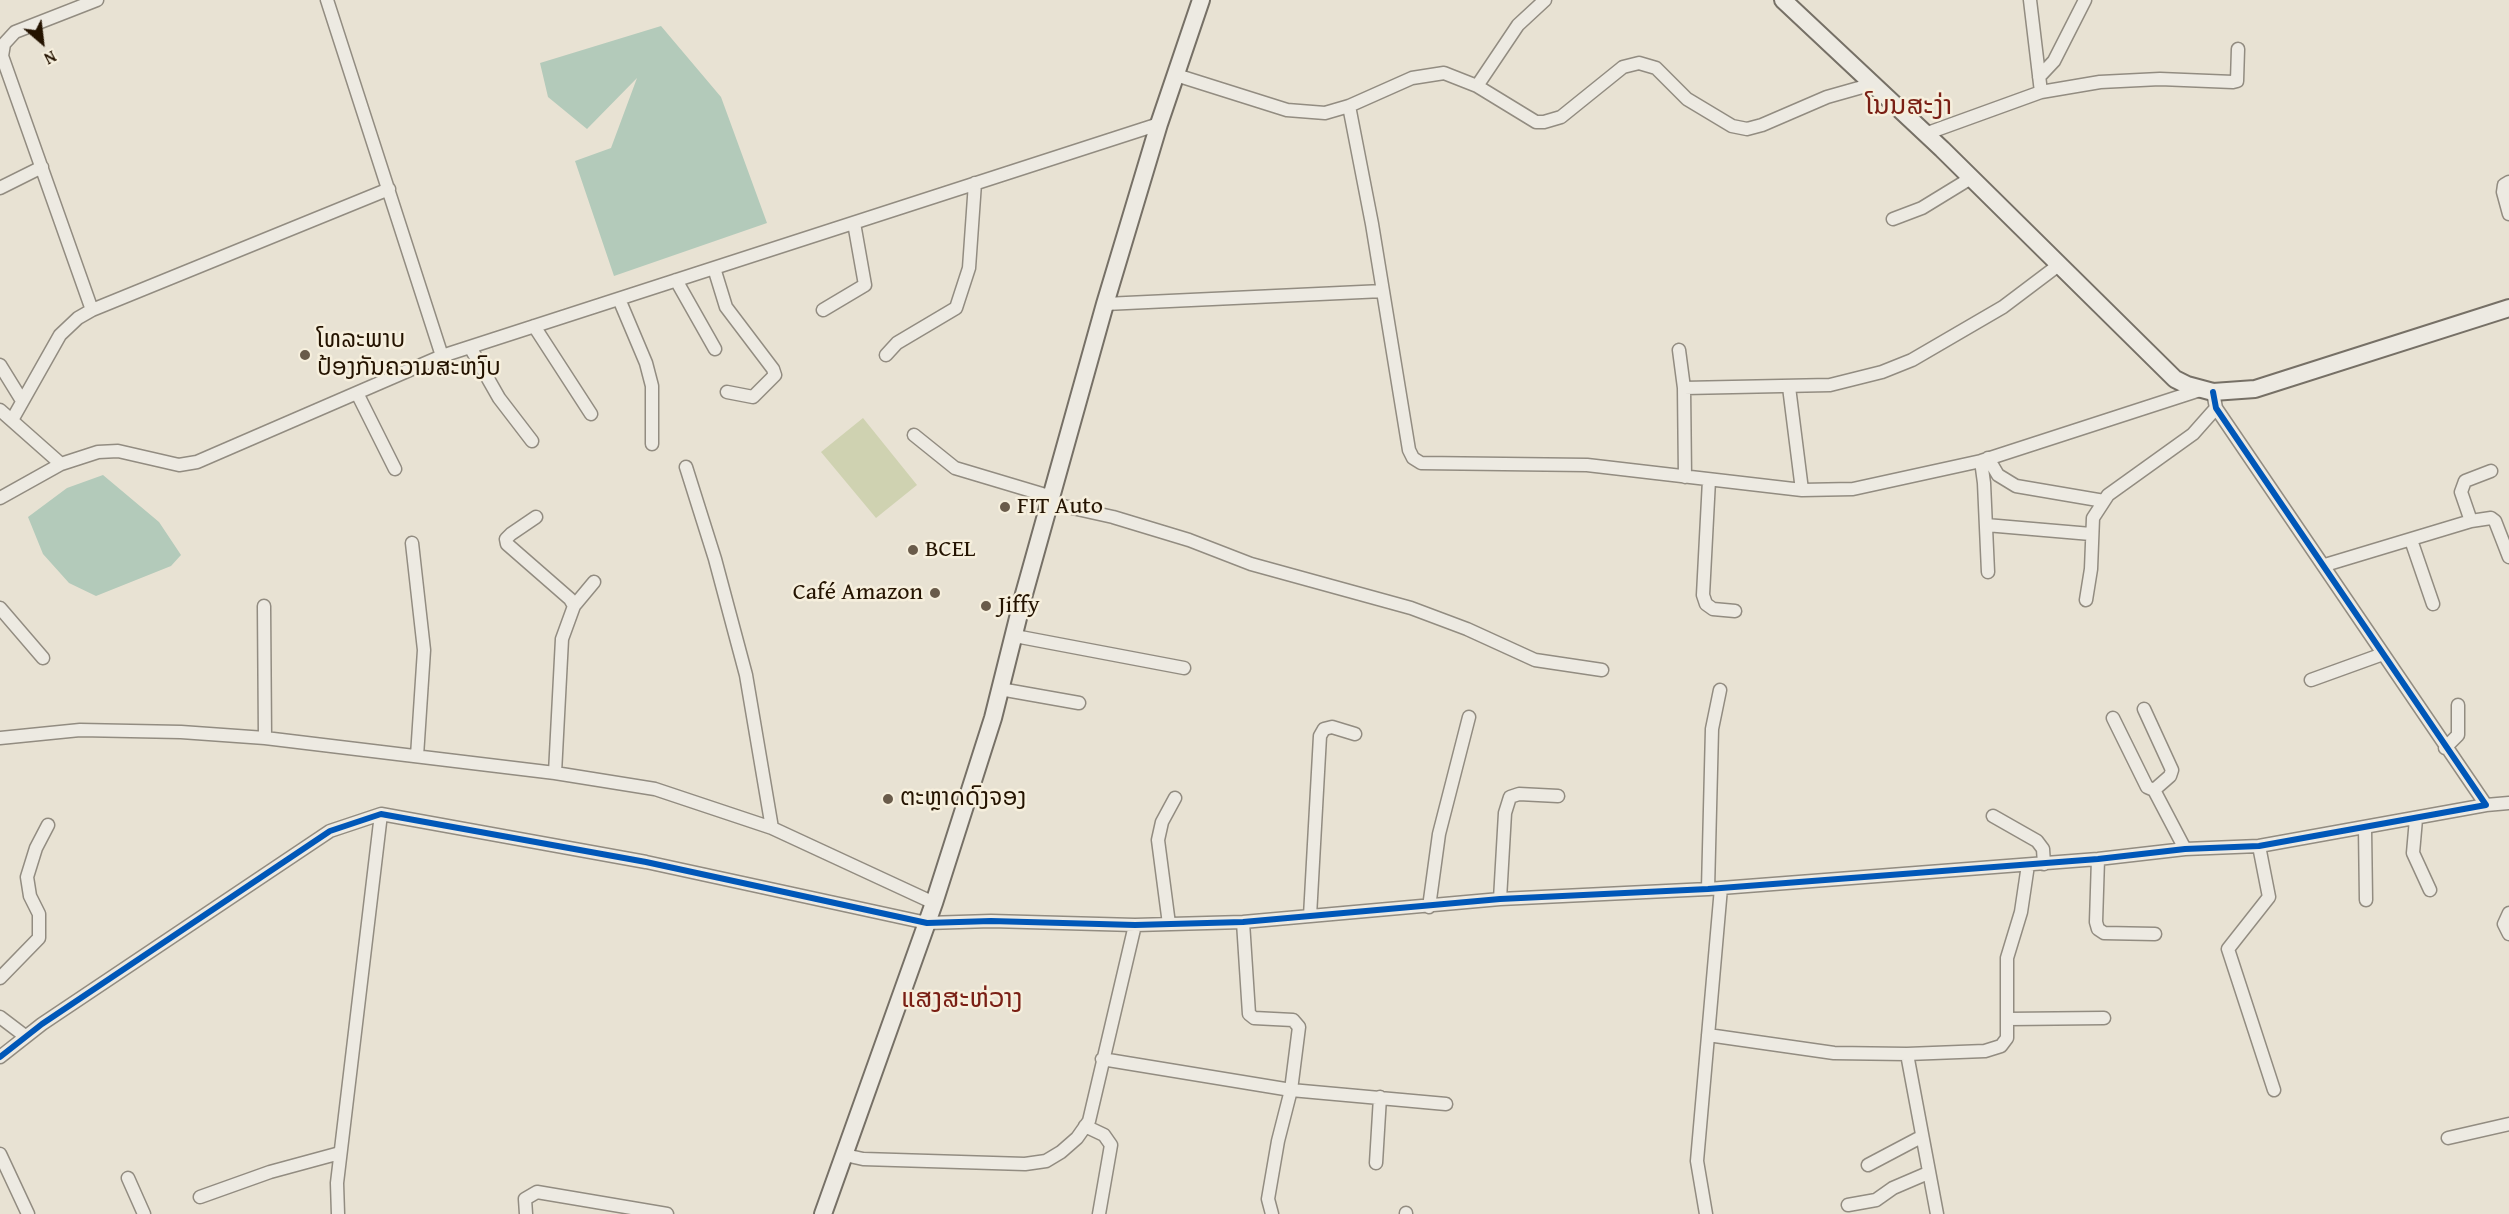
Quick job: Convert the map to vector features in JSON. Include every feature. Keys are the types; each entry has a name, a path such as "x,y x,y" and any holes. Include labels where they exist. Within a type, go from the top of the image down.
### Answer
{"street":[{"path":"92,310 2,56 4,44 15,32 31,23 96,0"},
{"path":"327,0 442,356"},
{"path":"823,1214 934,903 1000,689 1024,594 1105,304 1159,124 1201,0"},
{"path":"1477,86 1518,25 1545,0"},
{"path":"1783,0 2060,264 2175,379 2210,397 2325,565 2445,748 2486,805"},
{"path":"2039,76 2054,61 2085,0"},
{"path":"2034,1 2041,92"},
{"path":"1925,134 2041,92 2100,82 2160,79 2237,81 2238,49"},
{"path":"1176,75 1287,110 1325,113 1349,106 1425,74 1444,73 1477,86 1536,122 1544,122 1561,117 1623,67 1639,63 1656,68 1671,85 1696,104 1732,126 1747,129 1762,125 1827,97 1873,84"},
{"path":"1349,106 1409,450 1413,458 1420,463 1587,465 1802,490 1853,489 1984,460 2210,397 2255,389 2509,308"},
{"path":"0,498 61,464 98,452 118,451 179,465 197,462 442,356 1159,124"},
{"path":"0,188 42,167"},
{"path":"1893,219 1922,208 1971,178"},
{"path":"2509,182 2504,185 2503,192 2504,203 2509,214"},
{"path":"886,355 897,343 956,308 969,267 975,183"},
{"path":"12,420 21,399 60,335 67,327 92,310 389,189"},
{"path":"823,310 865,285 854,223"},
{"path":"1684,388 1830,385 1882,372 1912,360 2003,307 2060,264"},
{"path":"714,268 726,307 773,369 775,375 753,397 727,392"},
{"path":"676,280 715,349"},
{"path":"1105,304 1383,291"},
{"path":"620,299 646,363 652,386 652,444"},
{"path":"534,326 591,414"},
{"path":"470,347 499,398 532,441"},
{"path":"1679,350 1684,388 1685,477"},
{"path":"0,365 21,399"},
{"path":"1789,387 1802,490"},
{"path":"357,393 395,469"},
{"path":"2086,600 2091,569 2093,518 2108,495 2193,434 2210,397"},
{"path":"0,410 61,464"},
{"path":"914,435 950,466 1051,500 1189,540 1251,564 1411,608 1467,629 1535,660 1602,669"},
{"path":"1984,460 1998,475 2016,486 2104,501"},
{"path":"1984,460 1988,572"},
{"path":"686,467 715,559 746,675 772,828"},
{"path":"2471,521 2461,492 2465,481 2492,471"},
{"path":"1708,480 1703,595 1706,604 1713,609 1735,611"},
{"path":"536,517 511,534 506,539 507,544 570,600 573,606"},
{"path":"2325,565 2471,521 2494,519 2509,557"},
{"path":"1986,525 2091,534"},
{"path":"2411,540 2433,603"},
{"path":"412,543 424,650 417,756"},
{"path":"555,773 562,639 573,606 594,582"},
{"path":"264,606 265,738"},
{"path":"0,608 43,658"},
{"path":"1015,636 1184,668"},
{"path":"2311,680 2383,654"},
{"path":"1000,689 1078,703"},
{"path":"1708,889 1712,729 1720,690"},
{"path":"2445,748 2458,735 2458,705"},
{"path":"2144,709 2172,770 2170,777 2154,790"},
{"path":"1429,906 1439,834 1469,717"},
{"path":"2113,718 2147,788 2154,790 2185,849"},
{"path":"1310,916 1320,736 1324,729 1332,727 1355,734"},
{"path":"0,738 80,730 181,732 265,738 555,773 655,789 772,828 934,903"},
{"path":"1500,899 1505,813 1510,797 1519,794 1558,796"},
{"path":"1168,924 1158,840 1162,822 1175,798"},
{"path":"0,1057 25,1036 330,831 381,814 646,862 927,923 991,921 1135,925 1243,922 1500,899 1708,889 2044,864 2185,849 2259,846 2509,802"},
{"path":"338,1214 337,1183 340,1153 381,814"},
{"path":"1993,816 2037,841 2043,849 2044,864"},
{"path":"2416,819 2413,853 2430,890"},
{"path":"0,978 39,938 39,914 30,896 27,877 36,848 48,825"},
{"path":"2365,828 2366,900"},
{"path":"2259,846 2269,897 2228,949 2274,1090"},
{"path":"2098,859 2096,922 2098,929 2104,933 2155,934"},
{"path":"1708,1035 1834,1053 1907,1054 1985,1051 2001,1046 2007,1038 2007,957 2021,912 2028,865"},
{"path":"1706,1214 1697,1161 1721,888"},
{"path":"2509,913 2504,924 2509,934"},
{"path":"1243,922 1249,1014 1254,1018 1293,1020 1299,1027 1291,1090 1278,1141 1268,1199 1272,1214"},
{"path":"845,1155 863,1160 1025,1164 1046,1161 1061,1152 1077,1138 1089,1121 1135,925"},
{"path":"0,1017 25,1036"},
{"path":"2008,1019 2104,1018"},
{"path":"1907,1054 1937,1214"},
{"path":"1102,1059 1291,1090 1446,1104"},
{"path":"1376,1163 1380,1097"},
{"path":"2448,1138 2509,1124"},
{"path":"1085,1126 1104,1136 1111,1146 1099,1214"},
{"path":"1868,1165 1921,1137"},
{"path":"200,1197 270,1172 340,1153"},
{"path":"0,1154 28,1214"},
{"path":"1848,1205 1876,1200 1893,1188 1928,1173"},
{"path":"128,1178 144,1214"},
{"path":"526,1214 525,1199 537,1192 667,1214"}],"shaded area":[{"path":"661,26 721,97 767,223 614,276 575,161 611,148 637,78 587,129 548,97 540,63"},
{"path":"863,418 917,485 876,518 821,452"},
{"path":"103,475 159,522 181,555 171,566 96,596 69,583 43,554 28,517 67,488"}],"cycle path":[{"path":"0,1057 42,1024 330,831 381,814 646,862 927,923 991,921 1135,925 1243,922 1500,899 1708,889 2098,859 2185,849 2259,846 2486,805 2216,408 2213,392"}],"place":[{"name":"ໂທລະພາບ ປ້ອງກັນຄວາມສະຫງົບ","path":"305,355"},
{"name":"FIT Auto","path":"1005,507"},
{"name":"BCEL","path":"913,550"},
{"name":"Café Amazon","path":"935,593"},
{"name":"Jiffy","path":"986,606"},
{"name":"ຕະຫຼາດດົງຈອງ","path":"888,799"}],"district":[{"name":"ໂນນສະງ່າ","path":"1909,107"},
{"name":"ແສງສະຫ່ວາງ","path":"962,1000"}]}
